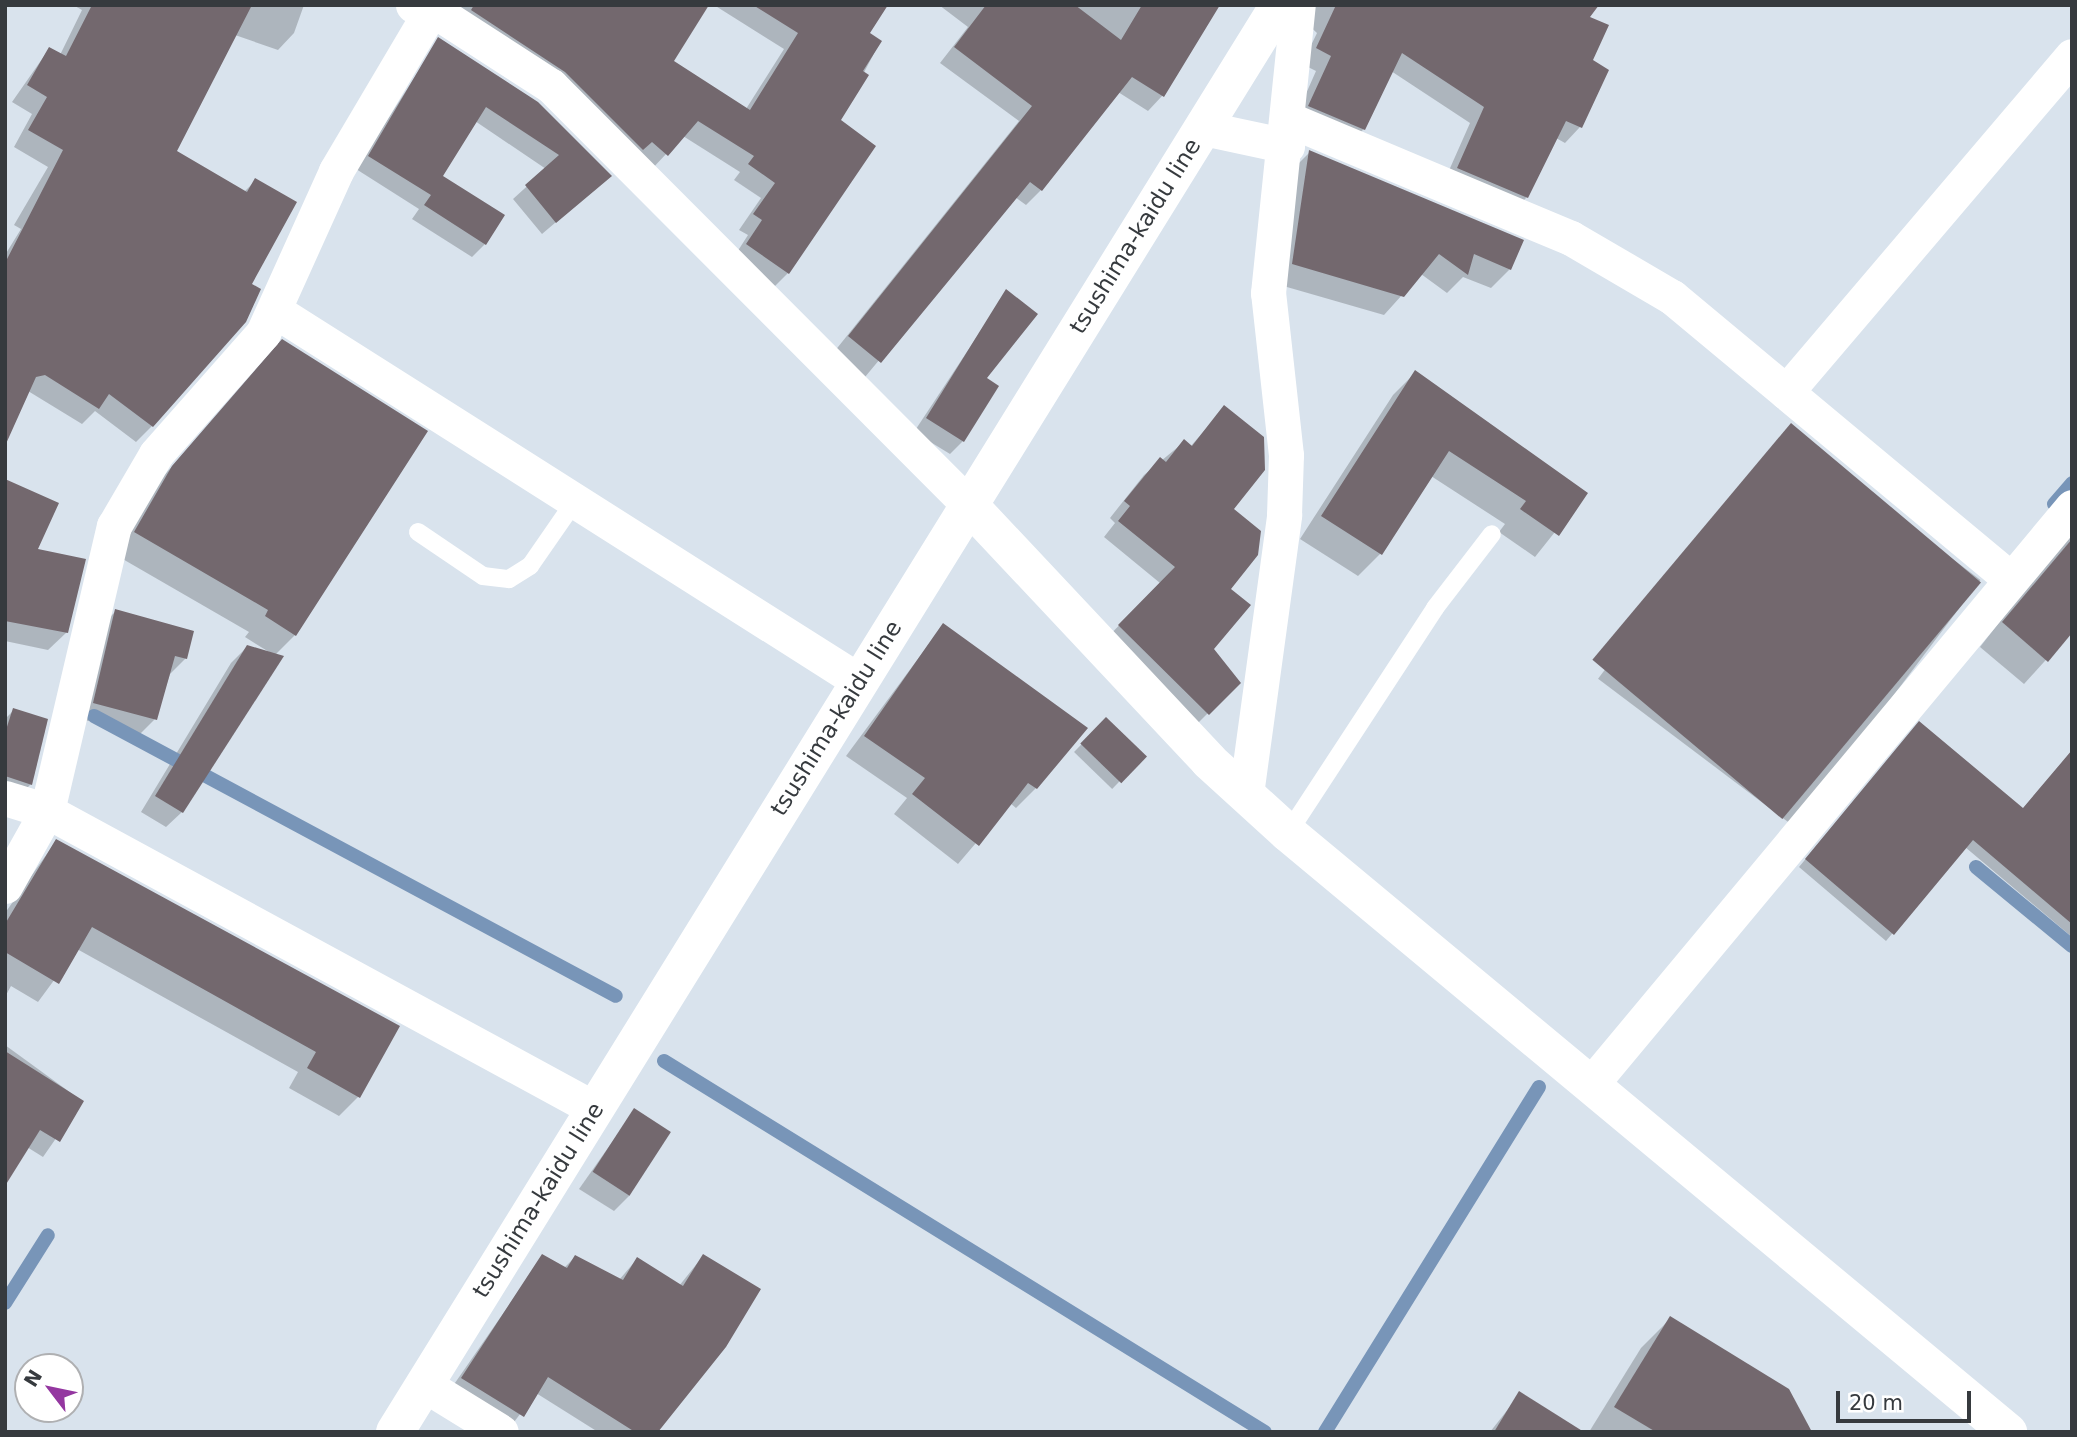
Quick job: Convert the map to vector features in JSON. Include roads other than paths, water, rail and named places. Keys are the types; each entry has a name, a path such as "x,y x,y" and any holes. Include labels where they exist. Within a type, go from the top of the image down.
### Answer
{"main road":[{"name":"tsushima-kaidu line","path":"395,1432 1279,5"},
{"path":"968,504 1246,794 1288,833 1592,1083 2008,1432"}],"street":[{"path":"1246,794 1284,516 1286,455 1268,293 1288,133 1298,5"},
{"path":"5,886 47,811 114,526 156,453 263,333 336,172 426,7 551,86 968,504"},
{"path":"1786,392 2072,56"},
{"path":"1203,128 1288,133 1571,238 1672,297 2011,579"},
{"path":"274,310 859,681"},
{"path":"1592,1083 2072,506"},
{"path":"5,798 47,811 595,1109"},
{"path":"425,1385 501,1432"}],"lane":[{"path":"418,532 483,576 509,579 530,566 575,501"},
{"path":"1288,833 1434,608 1492,534"}],"waterway":[{"path":"2054,504 2072,483"},
{"path":"94,716 616,996"},
{"path":"1976,867 2072,946"},
{"path":"664,1061 1265,1432"},
{"path":"1325,1432 1539,1087"},
{"path":"5,1303 48,1235"}]}
